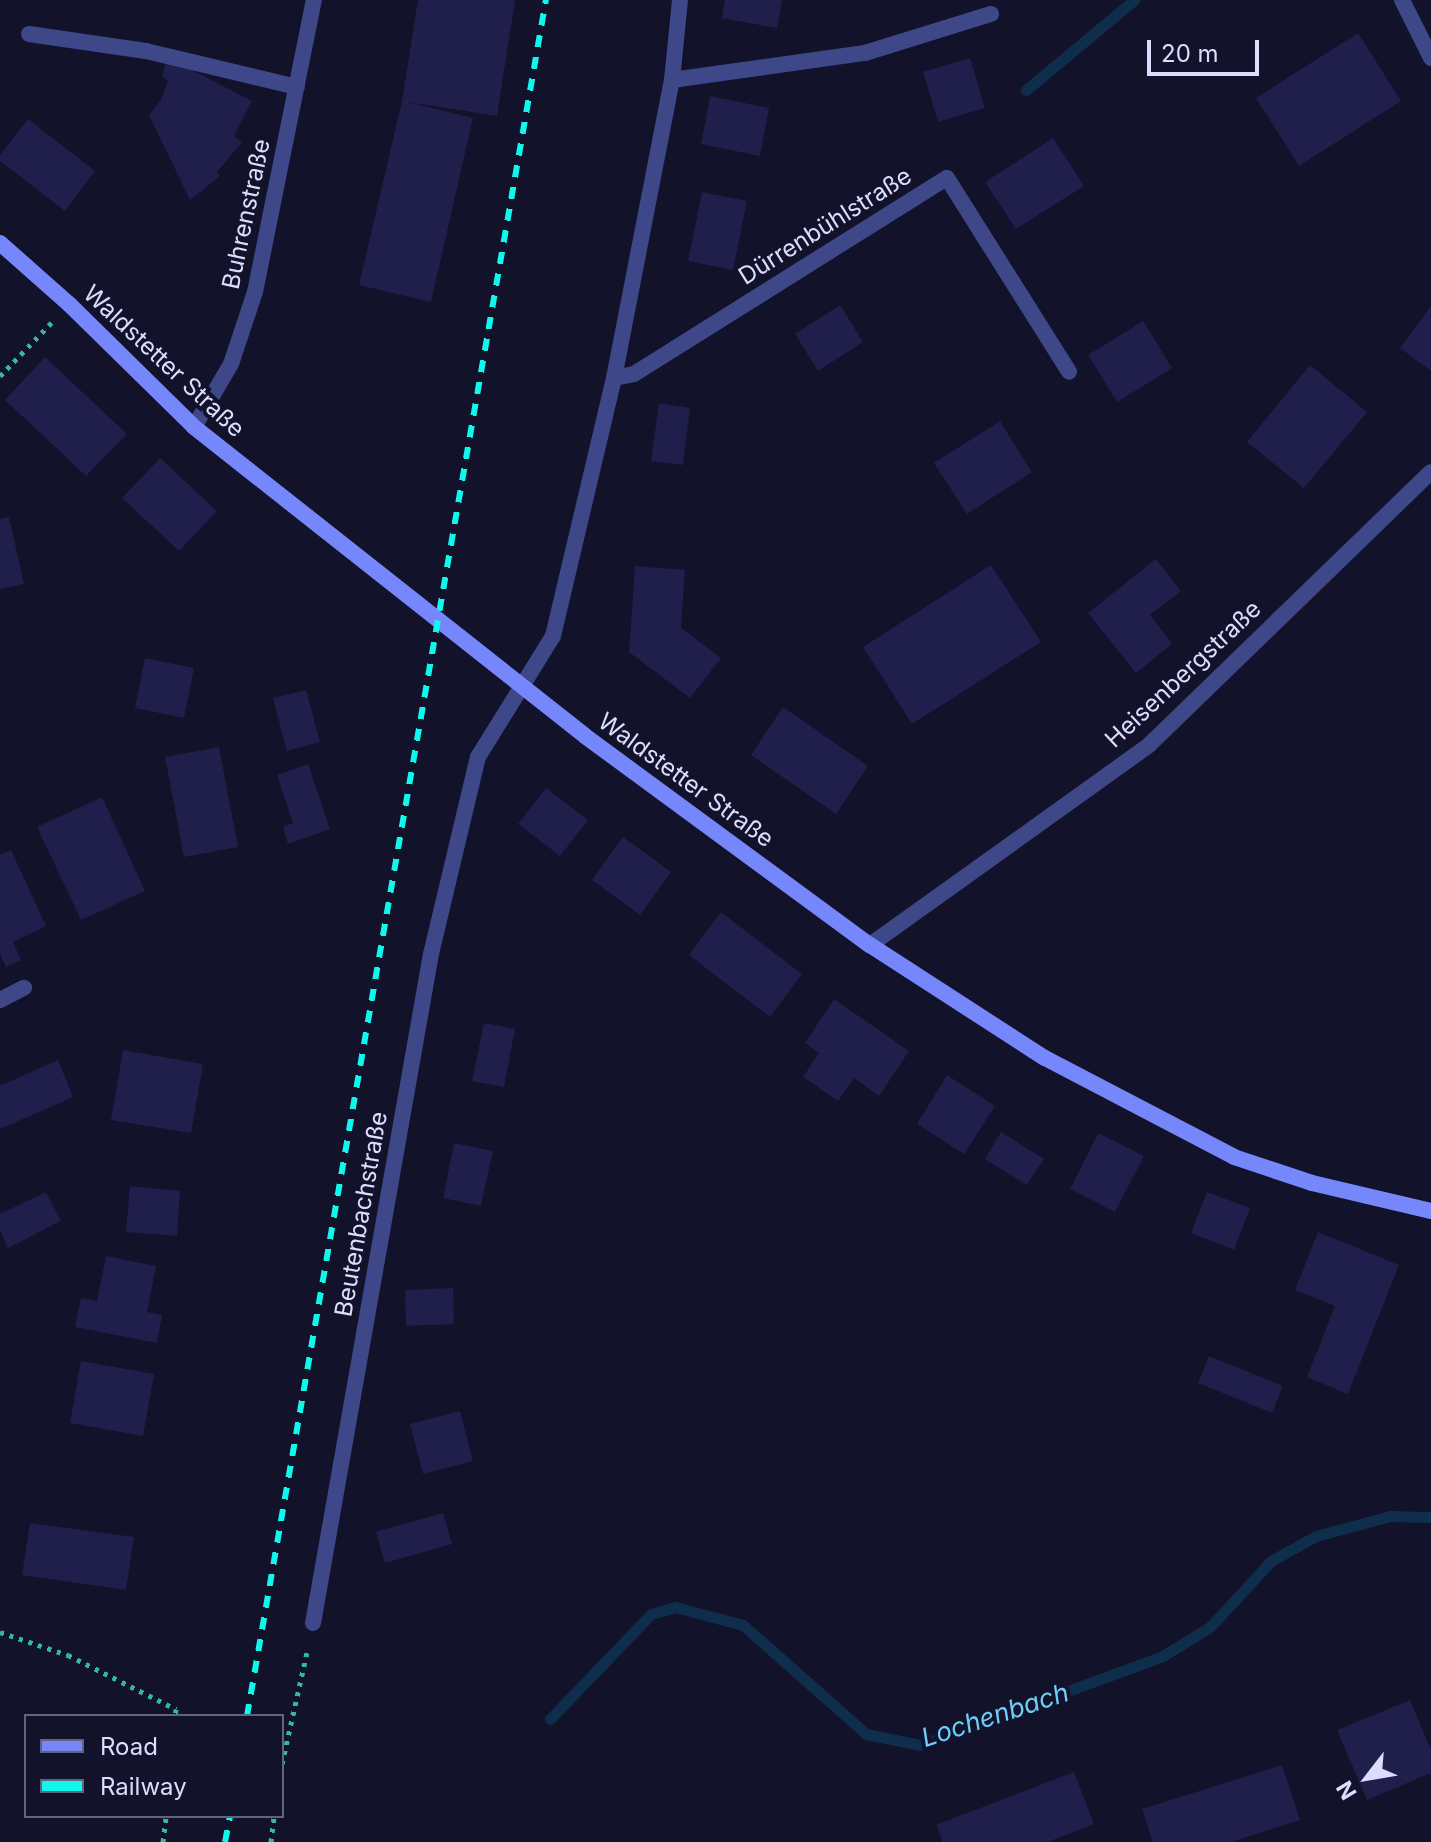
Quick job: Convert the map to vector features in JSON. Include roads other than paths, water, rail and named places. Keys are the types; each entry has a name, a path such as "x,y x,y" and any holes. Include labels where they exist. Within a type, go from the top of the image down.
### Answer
{"street":[{"name":"Buhrenstraße","path":"194,427 231,364 255,292 314,0"},
{"path":"521,685 553,636 614,378 672,80 680,0"},
{"path":"1402,0 1431,58"},
{"path":"672,80 865,53 991,14"},
{"path":"29,34 146,51 297,87"},
{"name":"Dürrenbühlstraße","path":"614,378 634,374 947,178 1069,372"},
{"name":"Waldstetter Straße","path":"0,243 69,304 194,427 585,736 870,945 1045,1058 1234,1157 1312,1183 1431,1211"},
{"name":"Heisenbergstraße","path":"870,945 1149,745 1431,472"},
{"name":"Beutenbachstraße","path":"313,1623 431,954 478,757 521,685"},
{"path":"0,1000 24,988"}],"waterway":[{"path":"1026,90 1134,0"},
{"name":"Lochenbach","path":"550,1719 651,1614 675,1607 743,1625 866,1734 920,1745 1161,1657 1210,1627 1271,1561 1316,1536 1390,1516 1431,1517"}],"railway":[{"path":"247,1714 546,0"},
{"path":"225,1842 230,1818"}]}
